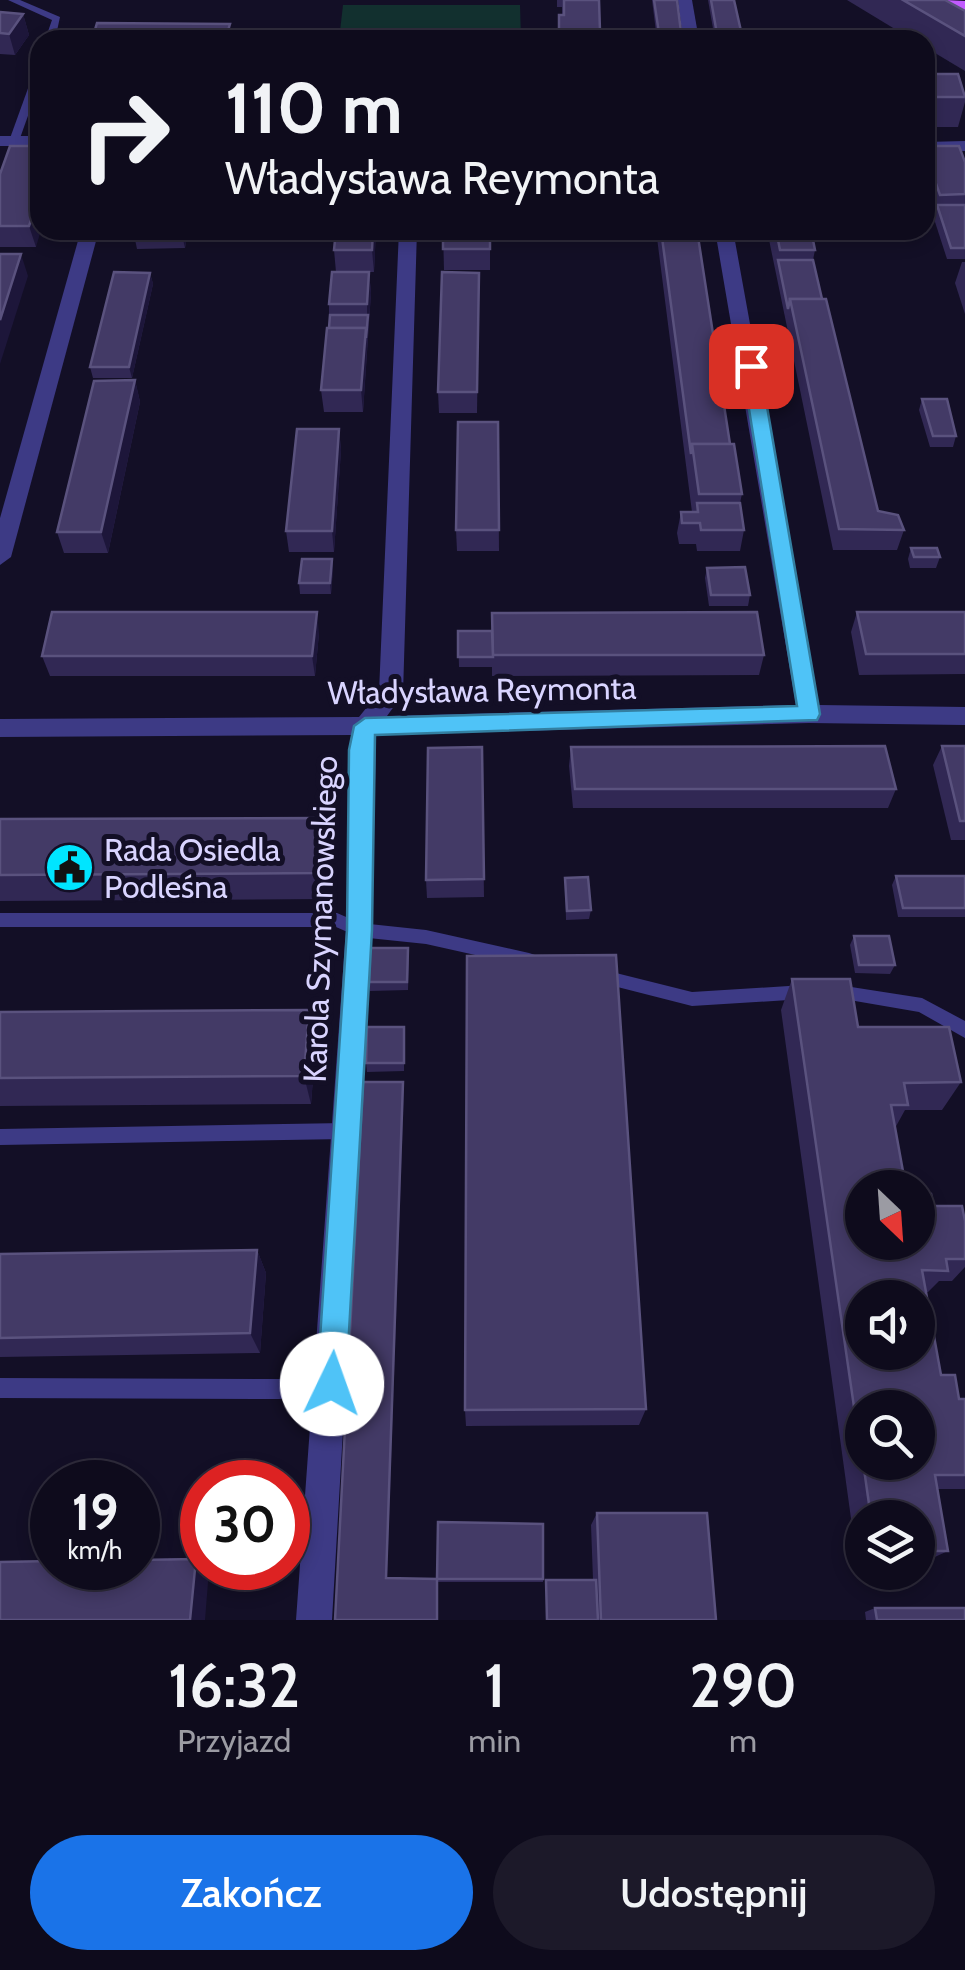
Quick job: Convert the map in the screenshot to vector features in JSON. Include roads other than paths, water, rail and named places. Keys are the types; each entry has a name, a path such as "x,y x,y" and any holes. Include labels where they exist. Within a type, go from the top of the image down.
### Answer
{"main road":[{"path":"952,0 965,7"}],"street":[{"path":"684,0 689,30"},
{"path":"935,146 965,146"},
{"path":"0,557 87,240"},
{"name":"Karola Szymanowskiego","path":"314,1620 360,930 360,750 365,726 390,694 408,240"},
{"path":"726,240 809,714"},
{"name":"Władysława Reymonta","path":"0,728 365,726 809,714 965,716"}],"lane":[{"path":"12,0 57,18 53,30"},
{"path":"7,141 30,90"},
{"path":"0,920 337,920 360,930 426,937 552,965"},
{"path":"589,973 692,999 842,990 922,1005 965,1030"},
{"path":"0,1137 345,1131"},
{"path":"0,1388 278,1388 332,1384"}],"place":[{"name":"Rada Osiedla Podleśna","path":"69,867"}]}
